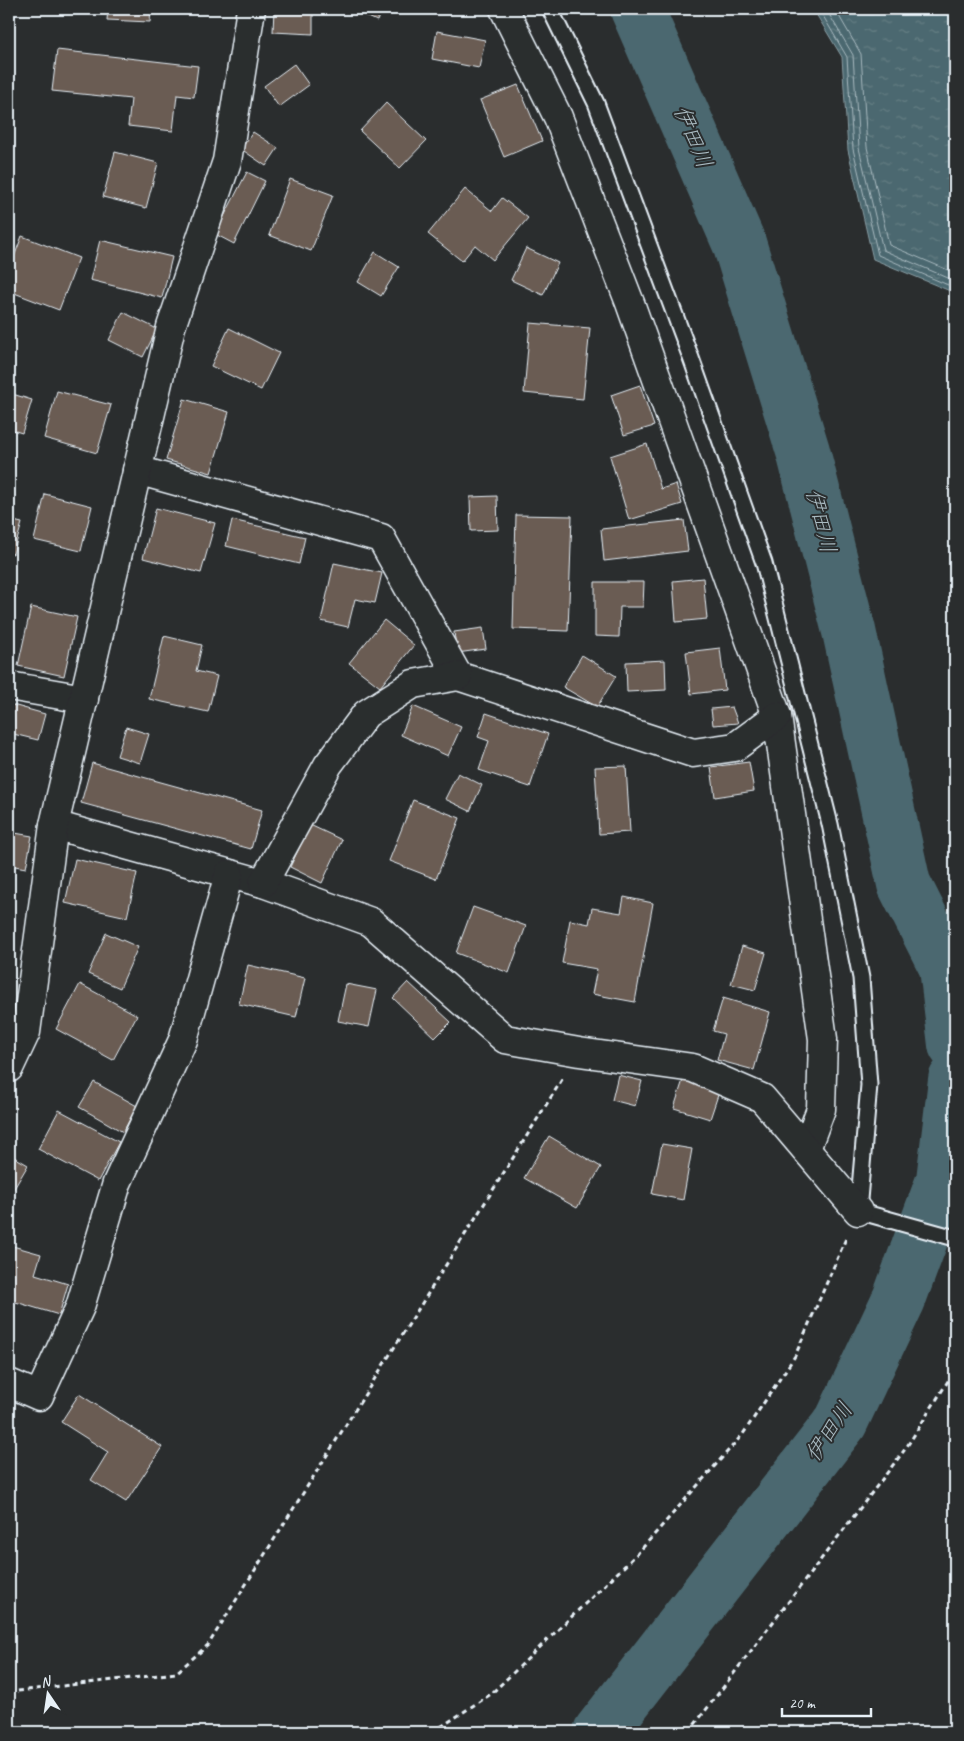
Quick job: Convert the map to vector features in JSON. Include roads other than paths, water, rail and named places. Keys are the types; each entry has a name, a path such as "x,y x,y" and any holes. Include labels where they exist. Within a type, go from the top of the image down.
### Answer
{"street":[{"path":"9,1068 26,1032 54,825 171,327 227,162 251,9"},
{"path":"504,9 558,117 630,302 777,716 823,1039 821,1109 806,1149"},
{"path":"137,470 381,538 458,676"},
{"path":"262,883 328,765 366,714 413,684 458,676 693,753 735,747 777,716"},
{"path":"9,686 84,699"},
{"path":"54,825 262,883 371,922 506,1039 579,1052 693,1068 762,1098 858,1212"},
{"path":"9,1382 39,1396 80,1307 117,1183 183,1040 229,874"}],"lane":[{"path":"550,9 596,103 691,358 764,563 830,824 861,978 869,1085 858,1212 955,1238"}],"water":[{"path":"813,9 955,9 955,293 873,259 848,150 842,57"}],"waterway":[{"name":"伊田川","path":"637,9 739,243 803,451 849,631 904,884 946,967 955,1045"},
{"name":"伊田川","path":"600,1732 841,1422 899,1299 943,1180 955,1080"}]}
